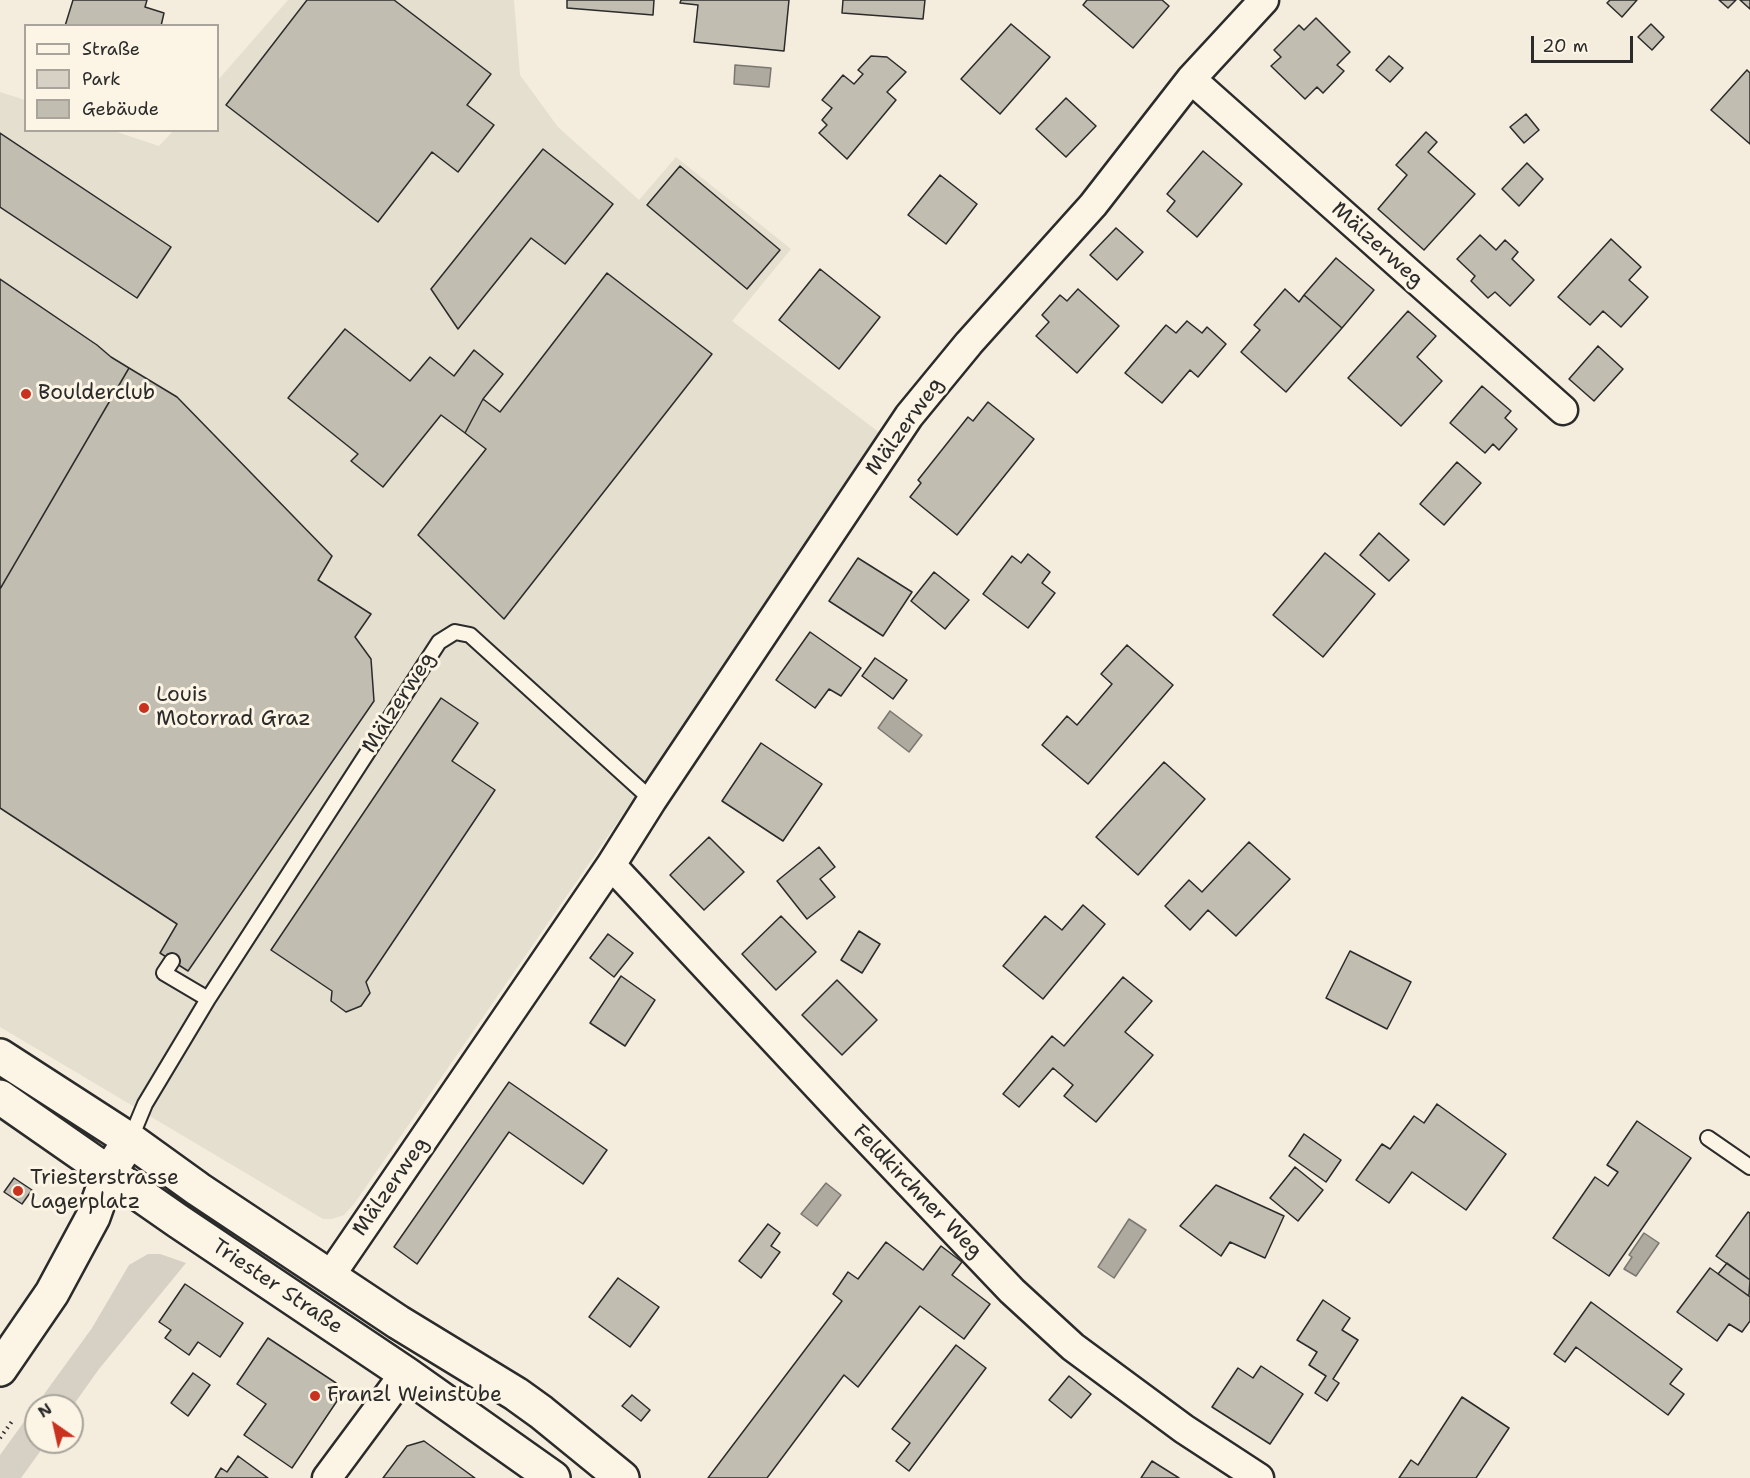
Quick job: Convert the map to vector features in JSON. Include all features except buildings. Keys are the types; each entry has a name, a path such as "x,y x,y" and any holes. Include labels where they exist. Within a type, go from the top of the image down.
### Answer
{"main road":[{"name":"Triester Straße","path":"0,1056 407,1327 516,1394 622,1478"},
{"name":"Triester Straße","path":"0,1097 188,1228 406,1374 553,1478"},
{"path":"0,1369 52,1293 93,1217 109,1172 129,1140"}],"street":[{"name":"Mälzerweg","path":"330,1276 611,865 817,553 930,388 1093,205 1191,79 1264,0"},
{"name":"Mälzerweg","path":"1191,79 1563,410"},
{"name":"Feldkirchner Weg","path":"611,865 850,1122 1012,1291 1073,1347 1184,1429 1259,1478"},
{"path":"327,1478 406,1374"}],"lane":[{"name":"Mälzerweg","path":"208,999 438,642 455,632 470,635 652,800"},
{"path":"129,1140 146,1104 208,999 164,973 172,961"},
{"path":"1708,1138 1750,1167"}],"path":[{"path":"0,1438 13,1420"}],"shaded area":[{"path":"288,0 514,0 520,75 558,127 639,200 676,157 791,249 732,321 884,436 354,1204 344,1215 332,1219 323,1219 0,1027 0,92 24,100 24,132 117,132 159,146 172,132 219,132 219,79"},
{"path":"735,65 771,68 769,87 734,84"},
{"path":"890,711 922,735 909,752 878,728"},
{"path":"826,1183 841,1195 817,1226 801,1214"},
{"path":"1129,1219 1146,1230 1114,1278 1098,1267"},
{"path":"1644,1233 1659,1243 1636,1276 1624,1269 1632,1257 1629,1255"}],"green space":[{"path":"148,1254 160,1254 186,1263 81,1394 44,1394 92,1328 129,1265"},
{"path":"24,1422 24,1454 38,1454 21,1478 0,1478 0,1455"}],"place":[{"name":"Boulderclub","path":"26,394"},
{"name":"Louis Motorrad Graz","path":"144,708"},
{"name":"Triesterstrasse Lagerplatz","path":"18,1191"},
{"name":"Franzl Weinstube","path":"315,1396"}]}
